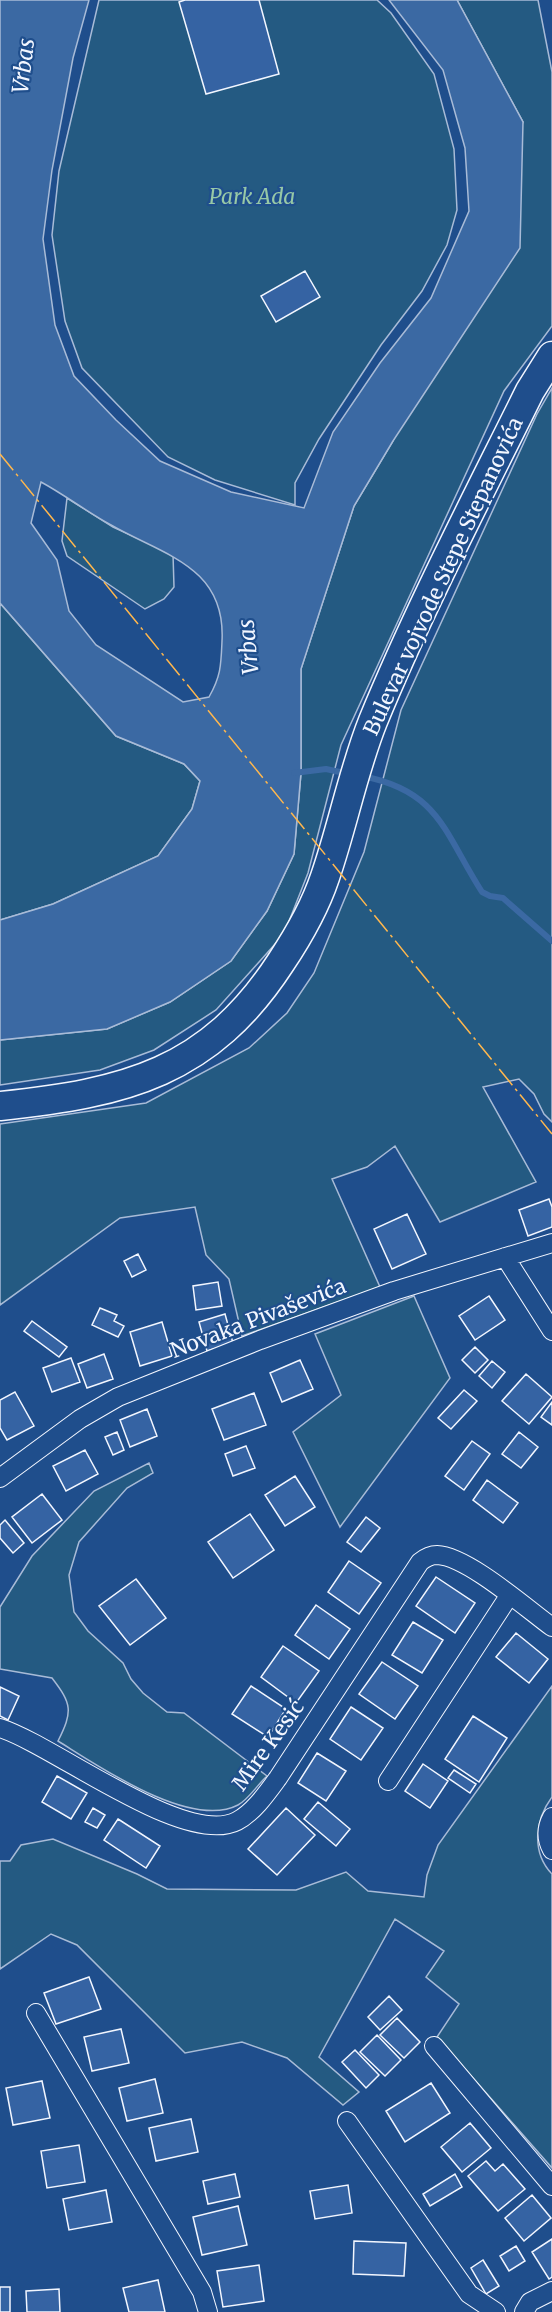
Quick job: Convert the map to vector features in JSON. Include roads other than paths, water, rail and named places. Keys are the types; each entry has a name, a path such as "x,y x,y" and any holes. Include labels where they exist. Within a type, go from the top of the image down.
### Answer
{"main road":[{"name":"Bulevar vojvode Stepe Stepanovića","path":"0,1106 88,1095 136,1081 192,1055 236,1020 272,976 309,915 325,879 362,753 377,713 425,605 530,392 552,356"}],"street":[{"name":"Novaka Pivaševića","path":"0,1478 80,1419 118,1397 260,1340 394,1292 552,1243"},
{"path":"505,1257 552,1331"},
{"name":"Mire Kesić","path":"0,1728 40,1744 124,1794 198,1824 223,1825 238,1821 261,1799 278,1778 420,1562 434,1555 451,1559 478,1573 552,1627"},
{"path":"388,1781 509,1596"},
{"path":"552,1817 547,1831 548,1843 552,1851"},
{"path":"36,2013 202,2292 208,2312"},
{"path":"434,2046 552,2186"},
{"path":"347,2121 469,2295 496,2312"},
{"path":"524,2312 530,2302 552,2291"}],"water":[{"name":"Vrbas","path":"0,0 89,0 73,58 52,170 43,239 55,325 74,376 160,461 231,492 304,508 333,432 380,363 431,298 469,211 465,148 443,70 389,0 457,0 523,122 520,248 393,441 354,506 301,669 301,773 294,854 267,911 231,961 170,1002 107,1029 0,1040 0,920 53,904 158,856 192,809 200,781 184,764 116,736 0,603","holes":["41,482 102,520 170,555 188,566 202,579 214,595 221,616 220,670 209,697 183,702 96,645 69,611 57,560 31,523"]}],"waterway":[{"path":"294,773 326,769 349,774"},
{"path":"362,776 388,783 408,792 424,804 448,833 482,892 503,898 552,941"}],"park label":[{"name":"Park Ada","path":"252,196"}]}
